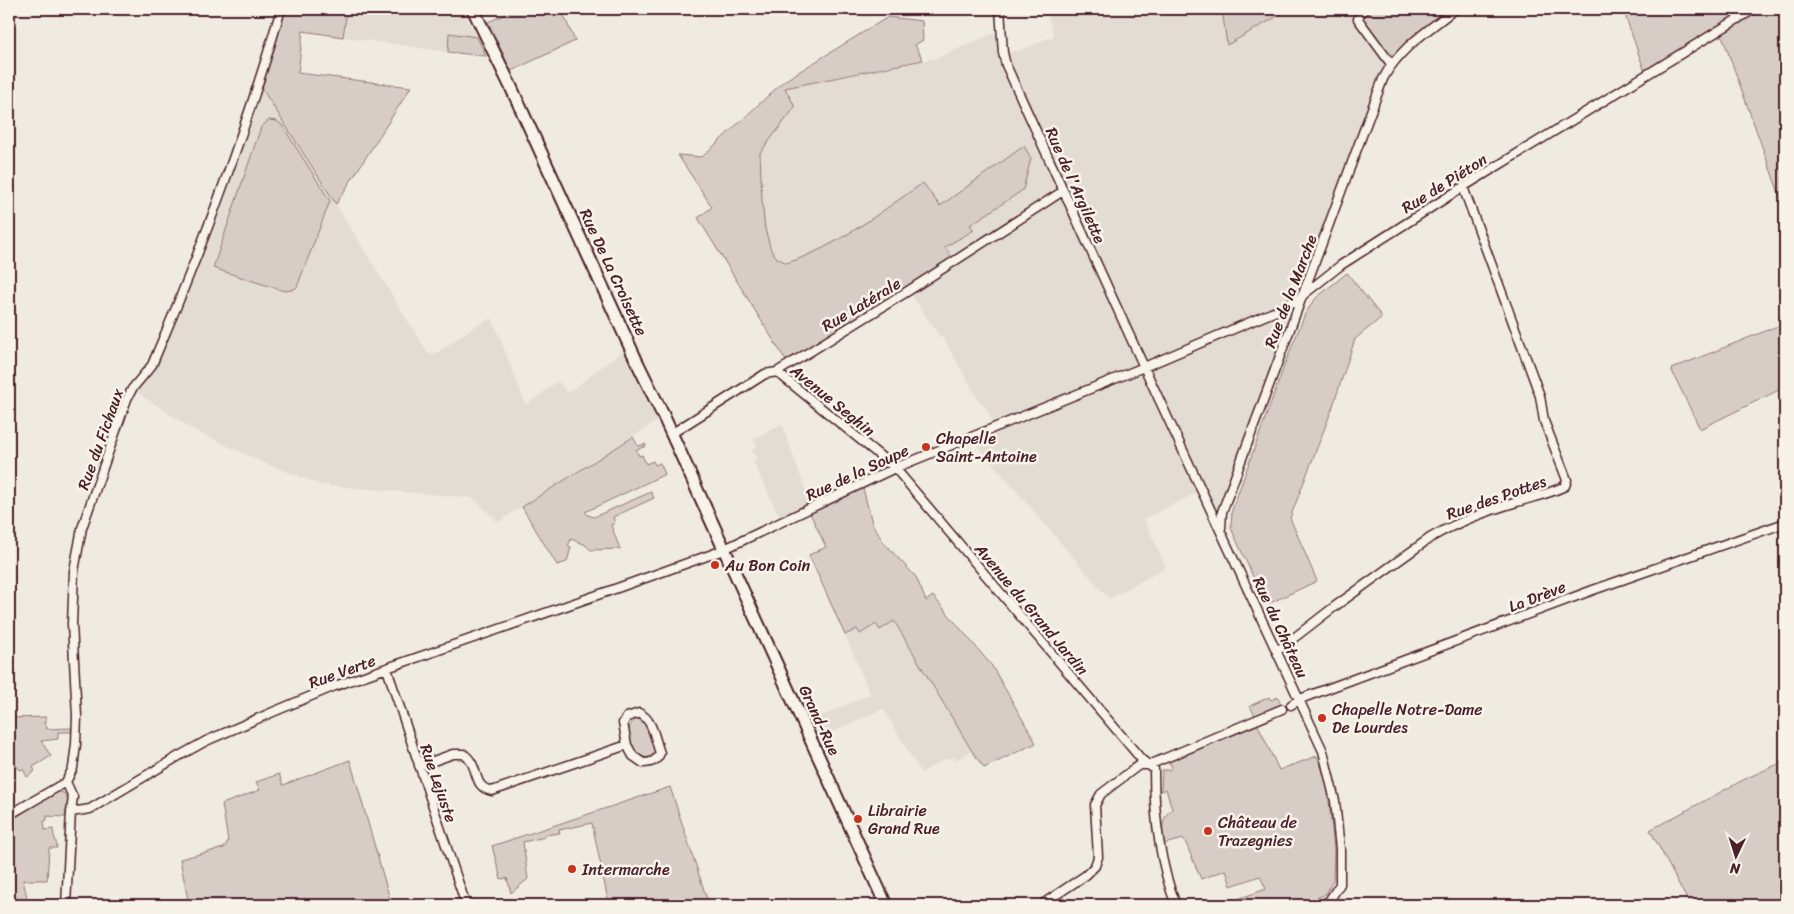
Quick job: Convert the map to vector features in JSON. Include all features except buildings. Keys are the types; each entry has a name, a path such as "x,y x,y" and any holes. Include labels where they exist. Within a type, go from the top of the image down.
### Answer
{"main road":[{"name":"Rue De La Croisette","path":"473,9 494,49 723,549"},
{"name":"Grand-Rue","path":"723,549 886,905"}],"street":[{"name":"Rue du Fichaux","path":"66,782 73,768 76,744 72,624 74,571 82,528 127,399 152,365 232,162 259,84 281,9"},
{"name":"Rue de l'Argilette","path":"1000,9 1003,53 1006,65 1144,367"},
{"path":"1365,9 1358,19 1391,64"},
{"name":"Rue de la Marche","path":"1221,530 1222,512 1384,79 1391,64 1404,50 1455,9"},
{"name":"Rue de Piéton","path":"1144,367 1283,308 1341,265 1463,187 1754,9"},
{"name":"Rue des Pottes","path":"1277,651 1334,607 1430,538 1447,528 1565,486 1567,480 1544,421 1540,396 1463,187"},
{"name":"Rue Latérale","path":"671,434 765,374 777,372 908,291 1063,191"},
{"name":"Rue du Château","path":"1144,367 1324,751 1337,816 1340,849 1340,884 1329,901 1321,905"},
{"name":"Rue de la Soupe","path":"723,549 895,468 1144,367"},
{"name":"Avenue Seghin","path":"777,372 895,468"},
{"name":"Avenue du Grand Jardin","path":"895,468 1142,760 1149,765"},
{"name":"La Drève","path":"1291,705 1300,699 1593,590 1785,523"},
{"name":"Rue Verte","path":"71,812 90,809 206,741 335,686 609,591 723,549"},
{"name":"Rue Lejuste","path":"387,669 466,905"},
{"path":"1048,904 1095,866 1098,857 1095,805 1101,794 1139,765 1149,765 1282,709"},
{"path":"639,713 649,720 660,752 655,760 643,764 633,756 628,745 624,723 627,717 639,713"},
{"path":"419,766 454,754 464,754 472,760 479,783 484,789 492,791 628,745"},
{"path":"1149,765 1154,769 1154,794 1160,854 1168,886 1176,905"},
{"path":"9,815 66,782 73,797 66,905"}],"shaded area":[{"path":"281,9 347,9 343,37 303,31 298,73 411,87 336,204 259,84"},
{"path":"347,9 462,9 477,37 450,33 448,52 343,37"},
{"path":"518,9 561,9 575,41 511,71 488,22"},
{"path":"1054,9 1222,9 1227,45 1290,9 1351,9 1391,64 1222,512 1221,530 1202,490 1144,519 1166,567 1109,599 970,437 995,427 987,410 978,399 942,336 940,337 909,291 788,364 698,218 712,207 784,88 937,58 1001,30 1003,53 1021,50 1054,36 1047,13"},
{"path":"1222,9 1290,9 1227,45"},
{"path":"1351,9 1455,9 1391,64"},
{"path":"1623,9 1785,9 1785,210 1720,30 1646,75"},
{"path":"888,17 922,21 923,40 915,45 923,60 785,88 795,107 760,153 765,229 771,250 777,258 787,263 823,248 858,228 923,183 940,206 1024,146 1031,158 1023,190 970,225 974,230 945,247 954,261 788,364 698,218 712,207 678,155 702,157 784,81"},
{"path":"449,33 477,37 486,56 448,52"},
{"path":"259,84 429,355 438,352 472,328 492,318 526,405 558,381 568,393 630,345 664,417 498,522 473,498 322,485 267,464 195,431 132,389 152,365"},
{"path":"269,120 277,121 282,125 330,201 297,287 284,291 213,268 261,127"},
{"path":"1347,273 1382,317 1355,339 1332,409 1290,518 1317,581 1266,605 1231,528 1232,510 1305,314 1316,298"},
{"path":"1785,323 1785,387 1700,429 1671,369"},
{"path":"782,424 812,508 782,522 753,462 757,460 751,450 757,447 753,439"},
{"path":"633,437 638,446 645,444 646,446 636,450 639,456 642,455 646,464 653,461 655,465 660,463 665,474 585,512 594,517 651,492 654,498 613,517 615,523 611,525 620,549 591,550 584,544 571,539 568,546 571,547 567,562 557,565 522,507"},
{"path":"862,484 872,523 883,542 916,577 926,601 933,596 992,666 1036,743 984,768 894,621 880,630 876,624 860,634 857,629 845,635 809,555 826,547 808,509"},
{"path":"894,621 972,751 956,760 954,756 945,759 921,773 883,709 812,741 804,724 870,694 845,635 857,629 860,634 876,624 880,629"},
{"path":"1269,697 1271,700 1278,697 1281,704 1255,716 1250,706"},
{"path":"46,717 44,724 47,729 72,728 72,732 58,732 58,739 41,741 51,756 33,767 35,771 27,777 23,769 20,770 17,766 10,771 11,775 9,776 9,718"},
{"path":"639,719 646,725 652,737 656,750 652,757 645,757 639,754 630,742 630,727 633,722"},
{"path":"1257,723 1279,770 1317,756 1327,782 1334,849 1333,880 1326,894 1300,905 1271,905 1269,900 1258,905 1233,905 1232,901 1266,889 1260,876 1231,886 1226,870 1201,879 1184,839 1163,844 1164,821 1172,809 1166,789 1161,791 1162,770 1170,770 1172,765 1165,761"},
{"path":"350,760 391,903 369,905 189,905 180,859 224,848 228,841 222,804 260,790 256,782 279,774 283,785"},
{"path":"1785,761 1785,905 1690,905 1650,830 1745,779"},
{"path":"670,787 709,905 609,905 592,823 559,830 560,833 545,835 545,837 523,842 528,879 511,893 507,878 501,879 492,846"},
{"path":"56,791 64,793 68,801 65,817 47,816 47,820 44,821 45,830 53,829 57,848 49,848 47,880 23,880 28,902 48,903 48,905 15,905 15,901 9,900 9,822"}],"place":[{"name":"Chapelle Saint-Antoine","path":"926,447"},
{"name":"Au Bon Coin","path":"715,565"},
{"name":"Chapelle Notre-Dame De Lourdes","path":"1322,718"},
{"name":"Librairie Grand Rue","path":"858,819"},
{"name":"Château de Trazegnies","path":"1208,831"},
{"name":"Intermarche","path":"572,869"}]}
